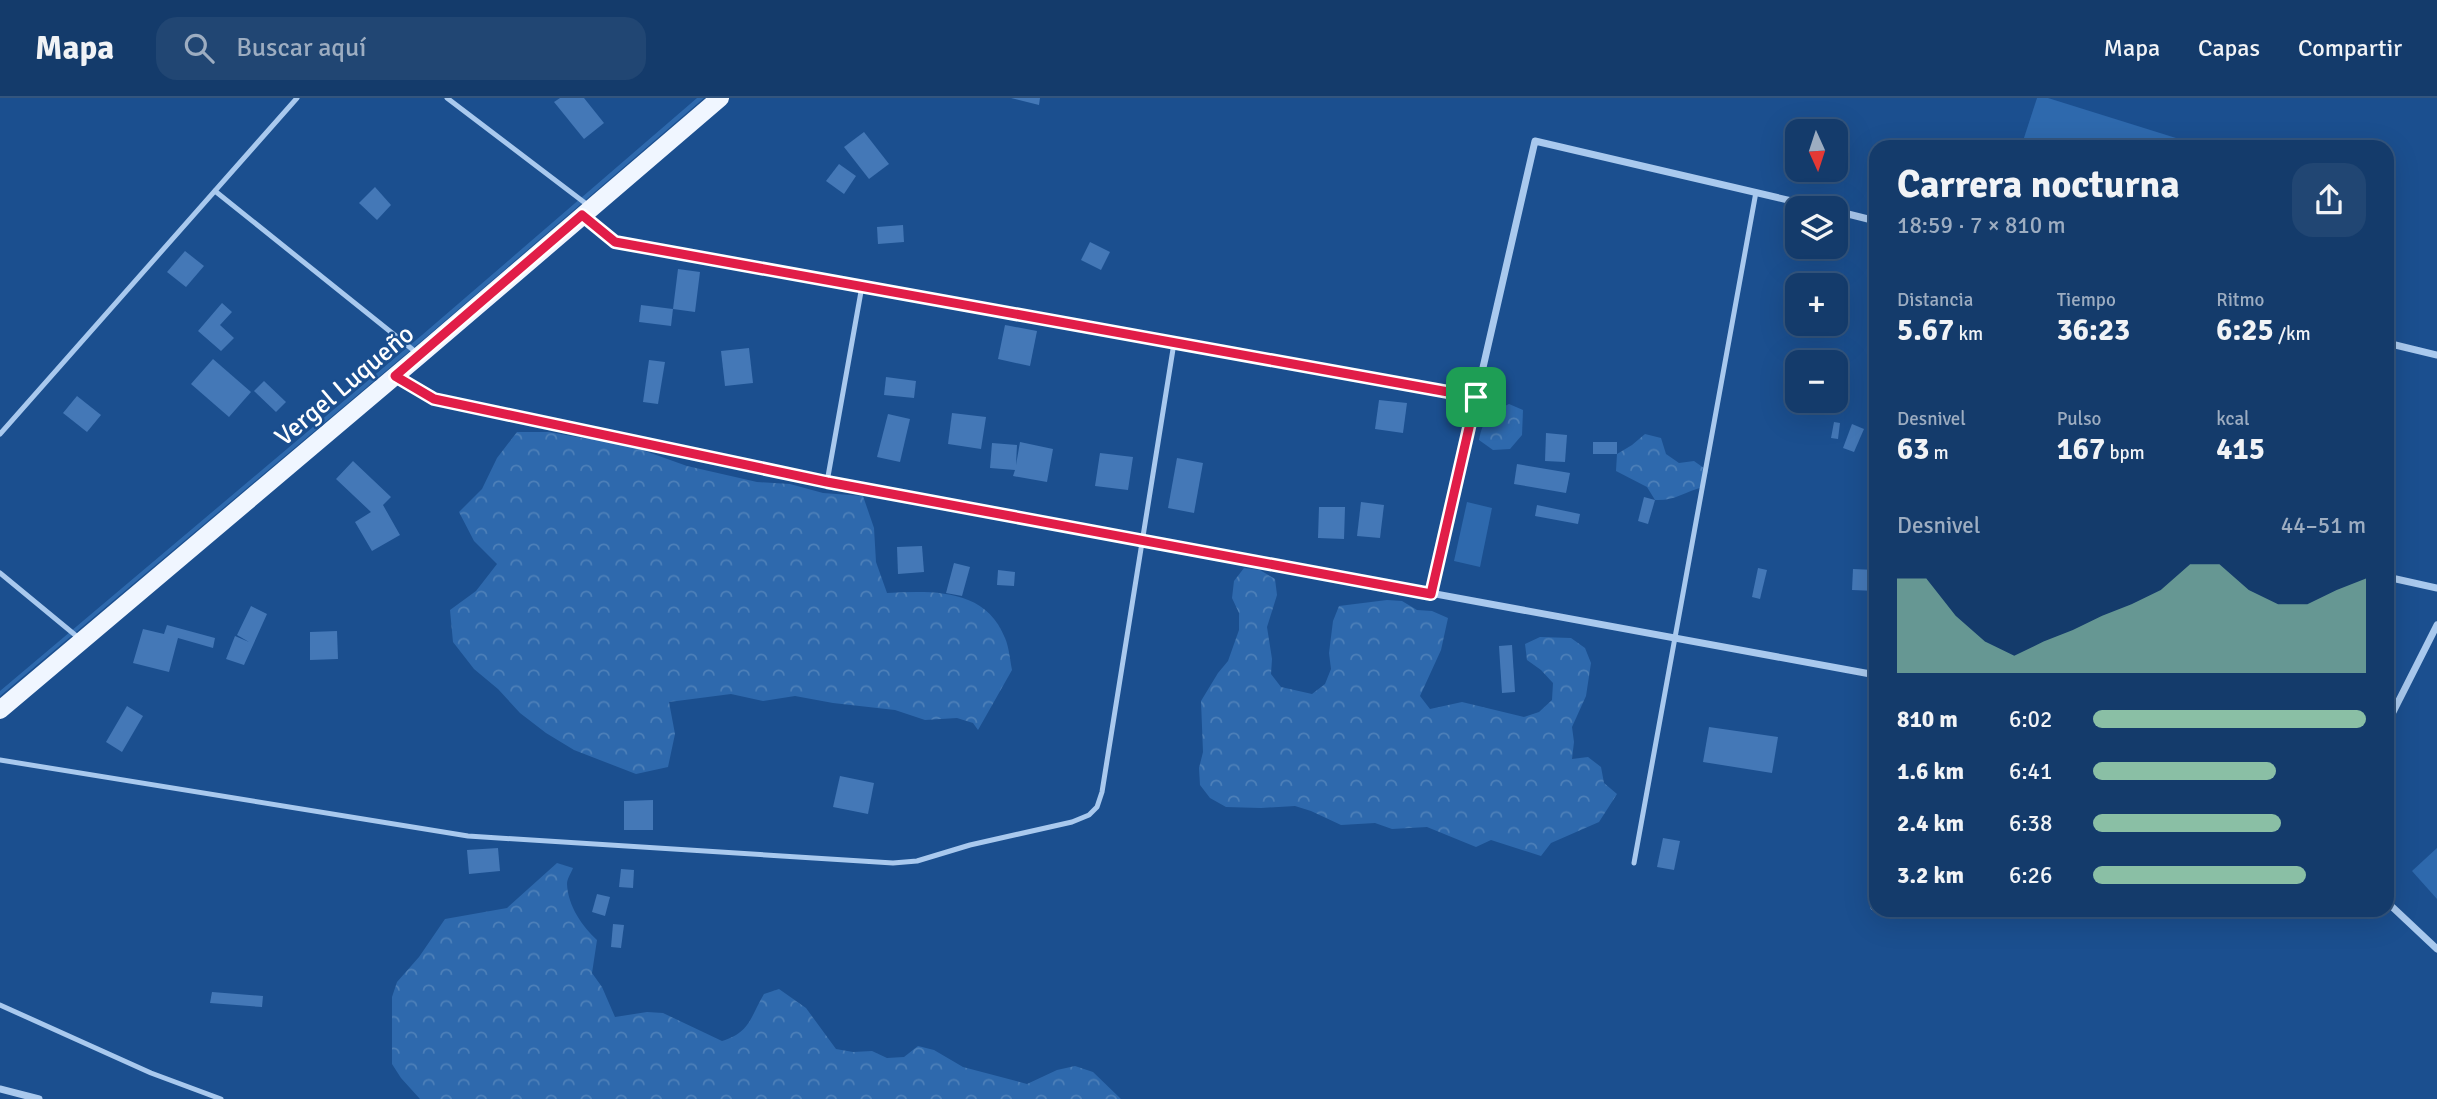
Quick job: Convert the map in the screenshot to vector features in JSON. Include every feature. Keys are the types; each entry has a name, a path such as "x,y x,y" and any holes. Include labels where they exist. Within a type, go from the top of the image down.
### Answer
{"main road":[{"name":"Vergel Luqueño","path":"0,710 720,98"}],"street":[{"path":"1431,594 1535,141 1785,199"},
{"path":"587,211 615,242 1476,397"},
{"path":"1848,214 1869,219"},
{"path":"2394,345 2437,355"},
{"path":"395,376 434,399 827,482 1869,674"},
{"path":"2394,578 2437,588"},
{"path":"2394,710 2437,625"},
{"path":"2394,909 2437,949"},
{"path":"0,1089 39,1099"}],"lane":[{"path":"0,434 297,98"},
{"path":"447,98 587,211"},
{"path":"215,191 420,355"},
{"path":"1634,863 1756,192"},
{"path":"827,482 862,286"},
{"path":"0,760 468,835 893,863 917,861 970,845 1072,822 1089,815 1097,807 1102,792 1174,343"},
{"path":"0,573 83,641"},
{"path":"0,1005 151,1073 221,1099"}],"green space":[{"path":"697,98 704,98 425,338 0,696 0,691 422,335"},
{"path":"2037,98 2048,98 2182,140 2023,140"},
{"path":"1509,404 1523,410 1522,435 1510,449 1493,450 1479,440 1483,427 1492,414"},
{"path":"517,432 549,432 617,441 687,466 757,482 790,484 823,493 863,496 874,528 876,562 887,593 939,593 971,601 985,610 996,622 1005,638 1012,670 978,730 973,723 957,718 925,720 895,710 795,696 763,701 731,694 669,702 675,734 668,767 636,774 574,750 520,713 498,689 474,669 453,642 450,610 476,591 497,564 474,541 459,512 482,489 497,458"},
{"path":"1645,434 1661,438 1666,454 1679,463 1694,461 1708,471 1703,487 1674,498 1655,500 1647,487 1616,471 1617,454"},
{"path":"1467,502 1492,508 1480,567 1454,561"},
{"path":"1244,568 1260,570 1275,579 1277,595 1267,627 1272,659 1271,674 1281,687 1312,694 1325,684 1331,669 1329,653 1333,621 1339,606 1387,600 1402,601 1417,610 1432,611 1448,618 1441,650 1420,696 1430,709 1462,702 1524,717 1539,712 1552,700 1553,683 1527,660 1525,644 1540,637 1571,638 1585,648 1591,663 1586,696 1572,727 1572,759 1588,757 1601,767 1604,783 1617,794 1599,822 1551,843 1541,856 1491,840 1476,847 1427,827 1392,829 1375,823 1341,825 1295,806 1226,807 1210,798 1200,785 1199,768 1203,752 1201,701 1228,661 1239,630 1239,613 1232,598 1234,581"},
{"path":"2437,848 2437,899 2412,871"},
{"path":"557,863 573,868 567,882 570,900 581,922 597,940 592,973 602,987 615,1017 647,1012 663,1013 722,1041 744,1028 764,994 779,989 806,1008 836,1049 872,1051 887,1058 904,1057 918,1046 934,1050 963,1067 1027,1084 1057,1070 1075,1066 1093,1072 1121,1099 420,1099 392,1064 392,997 397,982 419,957 445,919 507,908"}],"building":[{"path":"560,98 584,98 604,123 584,139 554,102"},
{"path":"1011,98 1040,98 1039,105"},
{"path":"864,132 889,164 869,179 844,147"},
{"path":"839,164 856,176 844,194 826,181"},
{"path":"375,187 391,205 377,220 359,203"},
{"path":"903,225 904,242 878,244 877,227"},
{"path":"1090,242 1110,252 1101,270 1081,260"},
{"path":"185,251 204,266 186,287 167,272"},
{"path":"678,269 700,272 695,312 673,309"},
{"path":"222,303 232,312 220,325 234,338 221,351 198,331"},
{"path":"641,305 673,309 671,326 639,322"},
{"path":"1005,325 1037,331 1030,366 998,359"},
{"path":"749,348 753,383 725,386 721,351"},
{"path":"213,359 251,392 229,417 191,384"},
{"path":"649,360 665,362 658,404 643,402"},
{"path":"886,377 916,381 914,398 884,395"},
{"path":"264,381 286,402 276,412 254,391"},
{"path":"77,396 101,415 87,432 63,413"},
{"path":"1379,400 1407,403 1403,433 1375,429"},
{"path":"952,413 986,417 981,449 948,444"},
{"path":"888,414 910,419 900,462 877,457"},
{"path":"1834,422 1840,423 1838,439 1831,438"},
{"path":"1852,424 1864,429 1854,452 1843,448"},
{"path":"1546,433 1567,435 1565,462 1545,461"},
{"path":"1020,442 1053,449 1047,482 1013,476 1015,470 990,468 992,443 1017,445 1016,465"},
{"path":"1593,442 1617,442 1617,454 1593,454"},
{"path":"1100,453 1133,457 1128,490 1095,486"},
{"path":"1177,458 1203,463 1194,513 1168,508"},
{"path":"353,461 391,497 383,505 400,535 372,551 355,522 371,512 336,479"},
{"path":"1517,464 1570,473 1566,493 1514,484"},
{"path":"1644,497 1655,500 1648,524 1638,521"},
{"path":"1361,502 1384,505 1380,538 1357,536"},
{"path":"1537,505 1580,514 1578,524 1535,516"},
{"path":"1319,507 1345,507 1344,539 1318,538"},
{"path":"922,546 924,572 898,574 897,547"},
{"path":"954,563 970,567 962,596 946,593"},
{"path":"1758,568 1767,570 1760,599 1752,597"},
{"path":"1853,569 1869,570 1869,591 1852,590"},
{"path":"998,570 1015,572 1014,586 997,585"},
{"path":"251,606 267,614 244,665 226,659 235,636 249,642 237,635"},
{"path":"167,625 215,638 213,648 178,638 169,672 133,663 143,629 164,634"},
{"path":"337,631 338,659 310,660 310,632"},
{"path":"1512,645 1515,692 1502,693 1499,646"},
{"path":"127,706 143,716 122,752 106,742"},
{"path":"1709,727 1778,737 1772,773 1703,762"},
{"path":"840,776 874,783 868,814 833,807"},
{"path":"653,800 653,830 624,830 624,801"},
{"path":"1663,838 1680,841 1674,870 1657,867"},
{"path":"498,848 500,871 469,874 467,850"},
{"path":"621,869 634,870 633,888 619,887"},
{"path":"597,894 610,897 605,916 592,912"},
{"path":"613,924 624,925 621,948 611,947"},
{"path":"212,992 263,996 262,1007 210,1003"}],"route":[{"path":"582,215 615,242 1476,397 1431,594 827,482 434,399 395,376 582,215"}]}
